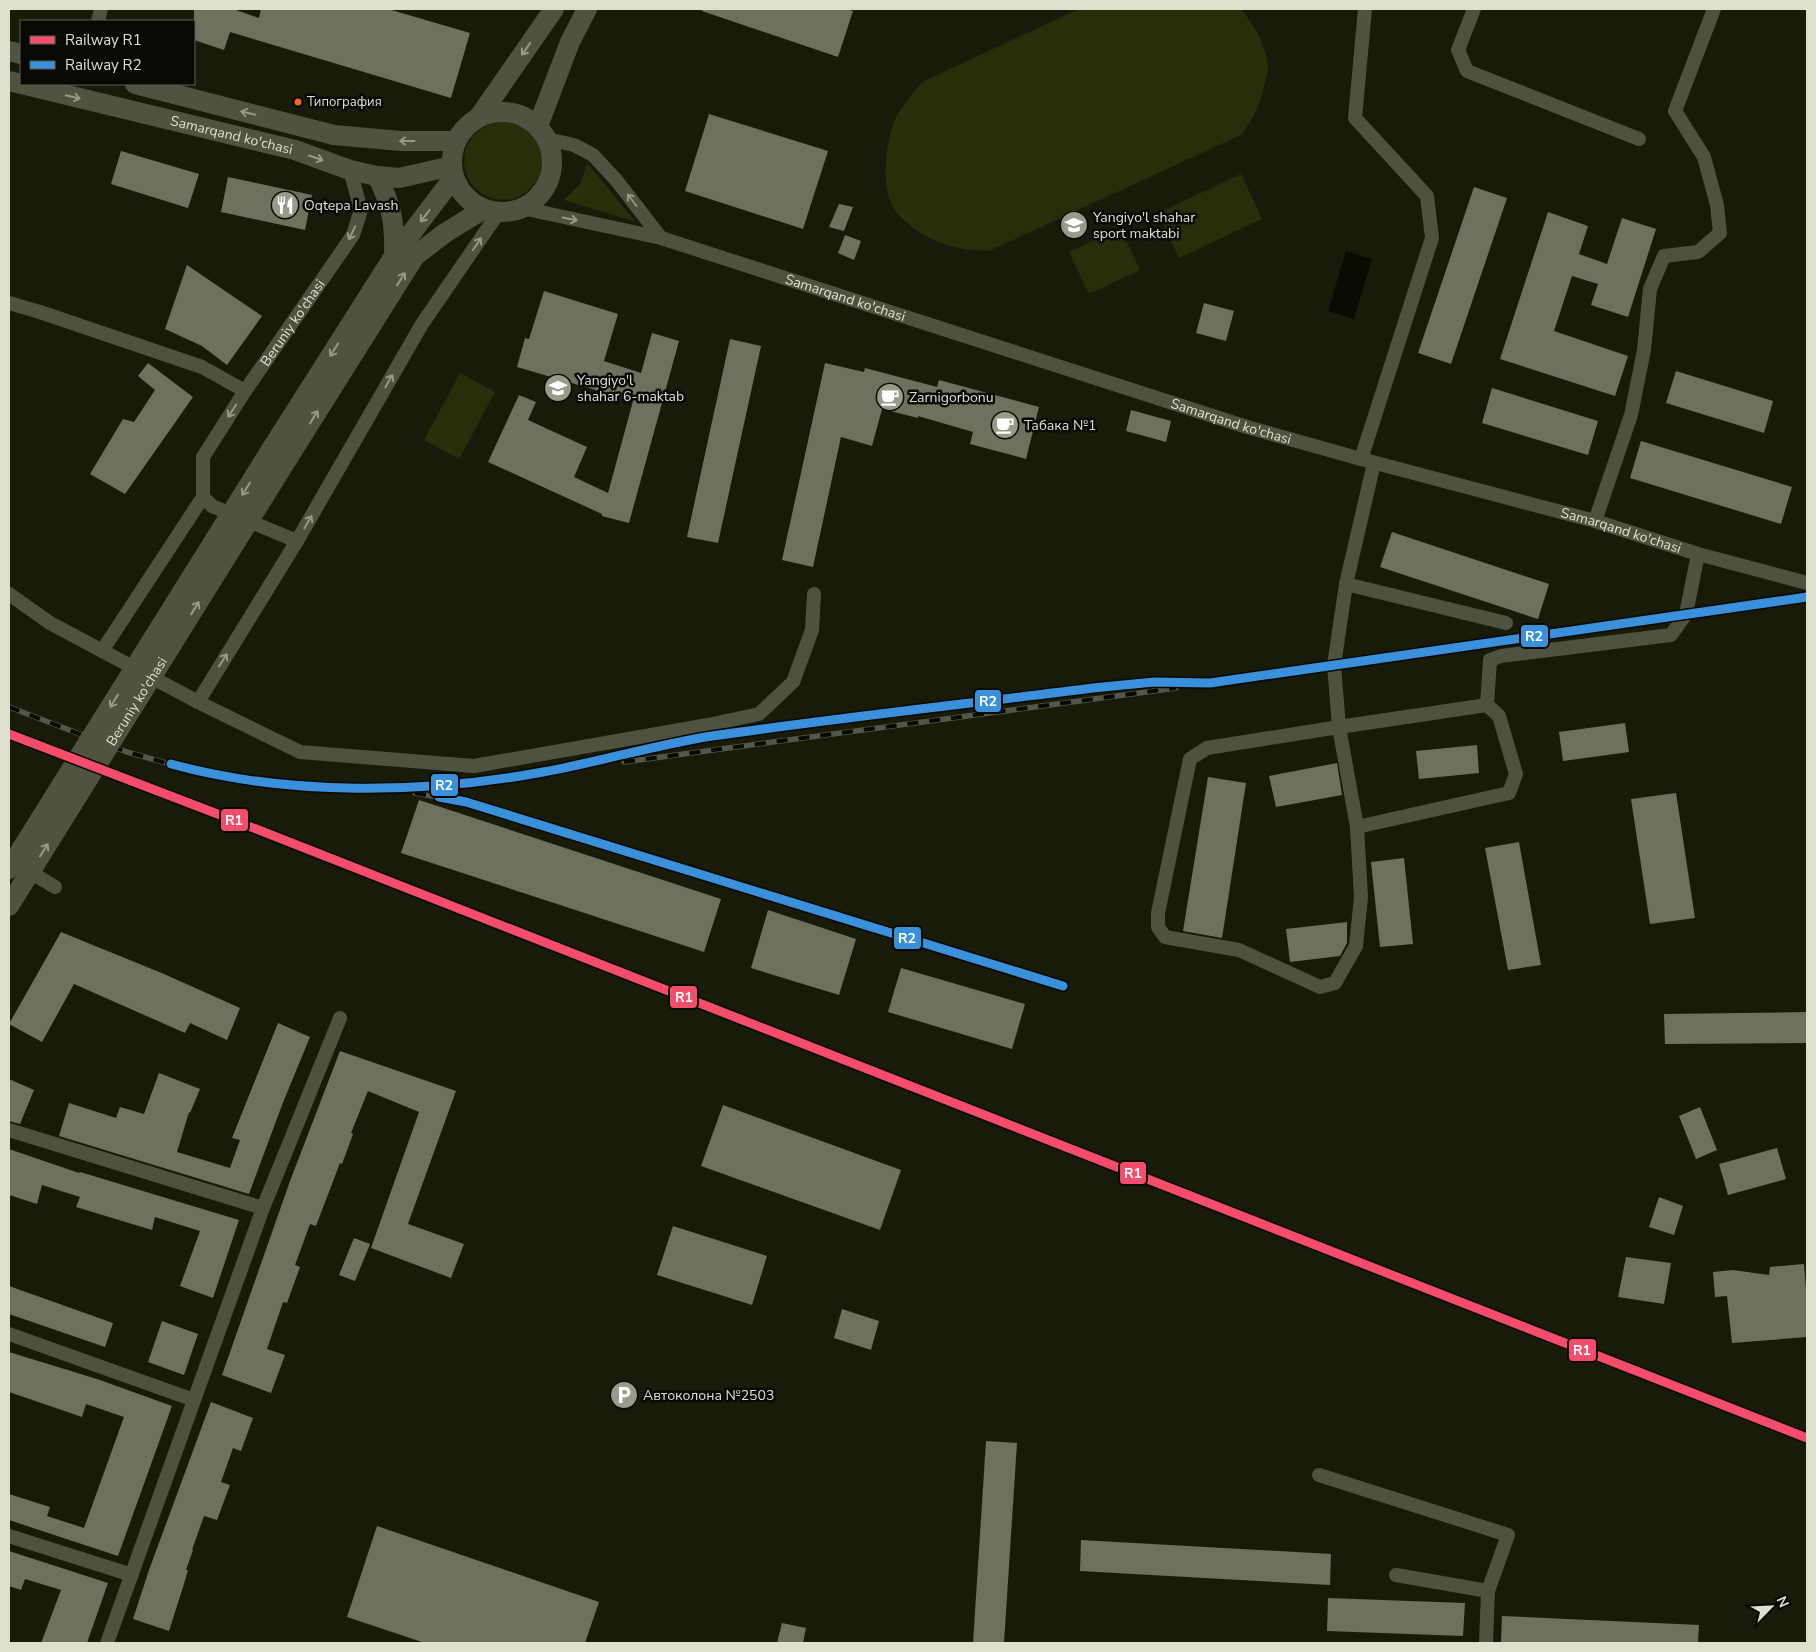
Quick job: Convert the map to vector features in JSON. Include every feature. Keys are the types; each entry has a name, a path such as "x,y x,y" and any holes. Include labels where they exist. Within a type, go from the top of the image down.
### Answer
{"main road":[{"path":"456,141 466,127 479,117 554,9"},
{"path":"479,117 494,112 510,112 525,117 543,132 570,42 586,9"},
{"name":"Samarqand ko'chasi","path":"26,85 295,150 350,170 377,176 399,178 453,172"},
{"name":"Samarqand ko'chasi","path":"139,85 334,135 401,141 456,141"},
{"name":"Beruniy ko'chasi","path":"9,870 280,453 415,256 445,233 492,211 511,212 522,208 536,200 546,187 552,171 552,155 543,132"},
{"name":"Beruniy ko'chasi","path":"9,906 280,453 394,256 453,172 453,154 456,141"},
{"path":"453,172 461,191 471,202 492,211"},
{"path":"377,176 386,193 392,214 395,230 394,256"}],"street":[{"path":"1365,9 1355,118 1427,196 1432,238 1368,461 1334,665 1339,727 1357,827 1361,897 1356,946 1335,983 1320,987 1239,950 1165,938 1158,927 1158,913 1190,759 1207,748 1339,727 1487,705"},
{"path":"1474,9 1458,50 1467,71 1639,139"},
{"path":"1596,521 1631,415 1644,350 1650,289 1660,264 1664,256 1698,252 1720,233 1717,205 1704,157 1675,111 1714,9"},
{"path":"543,132 593,155 618,181 661,238"},
{"name":"Beruniy ko'chasi","path":"203,497 202,457 353,234 361,210 350,170"},
{"name":"Samarqand ko'chasi","path":"522,208 661,238 1247,427 1596,521 1698,554 1807,583"},
{"path":"198,702 297,541 422,324 492,211"},
{"path":"9,303 202,367 245,392"},
{"path":"102,651 203,497 212,506 297,541"},
{"path":"1487,705 1490,660 1501,656 1671,635 1686,614 1698,554"},
{"path":"1346,584 1506,623"},
{"path":"9,594 50,623 198,702 300,752 474,766 708,725 760,714 793,682 812,630 814,594"},
{"path":"1357,827 1509,793 1516,774 1499,716 1487,705"},
{"path":"9,860 55,887"},
{"path":"107,1643 263,1208 340,1018"},
{"path":"9,1130 263,1208"},
{"path":"9,1334 194,1400"},
{"path":"1319,1474 1508,1535 1488,1591 1486,1643"},
{"path":"9,1536 132,1574"},
{"path":"1396,1575 1488,1591"}],"green space":[{"path":"1079,9 1241,9 1259,36 1268,68 1259,104 1241,135 989,251 949,246 924,235 909,225 896,212 891,203 886,181 886,155 894,122 910,96 922,82"},
{"path":"503,122 518,125 535,139 539,146 542,161 539,176 525,193 518,197 503,200 488,197 471,183 467,176 464,161 467,146 481,129 488,125"},
{"path":"587,163 636,222 564,200 581,183"},
{"path":"1241,174 1262,219 1179,258 1158,213"},
{"path":"1120,228 1140,270 1089,294 1069,252"},
{"path":"460,373 495,392 459,459 424,440"}],"shaded area":[{"path":"1346,251 1372,259 1354,319 1328,311"}],"building":[{"name":"Типография","path":"194,9 233,9 259,18 261,9 388,9 470,33 451,98 230,32 224,50 195,40"},
{"path":"702,9 846,9 853,11 838,57 702,11"},
{"path":"709,114 828,151 803,229 685,191"},
{"path":"121,151 199,174 188,208 111,184"},
{"path":"228,177 312,195 305,230 221,212"},
{"path":"1474,187 1507,198 1451,364 1418,353"},
{"path":"839,204 853,207 844,231 829,227"},
{"path":"1548,212 1588,226 1579,254 1607,264 1622,218 1656,229 1628,317 1591,305 1598,284 1572,276 1554,331 1628,356 1615,396 1500,359"},
{"path":"845,235 861,241 854,260 838,253"},
{"path":"187,265 262,316 227,365 202,346 165,329"},
{"path":"544,291 618,314 604,361 641,373 652,333 679,341 629,523 602,516 602,514 488,462 519,395 536,402 528,420 587,447 574,477 608,493 633,401 517,367 525,338 529,339"},
{"path":"1204,303 1234,311 1226,341 1196,333"},
{"path":"730,339 761,346 718,543 687,537"},
{"path":"148,363 193,397 125,494 90,474 123,419 134,422 155,390 138,376"},
{"path":"825,363 864,372 865,368 937,387 939,380 1039,407 1026,459 970,444 973,432 918,416 918,418 882,409 872,446 841,437 813,567 782,560"},
{"path":"1676,371 1773,401 1764,433 1666,403"},
{"path":"1492,388 1598,421 1588,455 1482,423"},
{"path":"1131,410 1171,421 1166,442 1126,431"},
{"path":"1641,441 1792,487 1781,524 1630,478"},
{"path":"1392,532 1549,584 1538,619 1380,567"},
{"path":"1625,723 1629,752 1563,761 1559,732"},
{"path":"1477,745 1479,773 1419,779 1416,751"},
{"path":"1337,763 1342,795 1276,807 1269,776"},
{"path":"1208,777 1246,783 1222,938 1183,931"},
{"path":"1676,793 1695,918 1650,924 1631,799"},
{"path":"419,800 721,899 704,952 401,853"},
{"path":"1519,842 1541,965 1508,970 1485,848"},
{"path":"1404,858 1413,944 1380,947 1371,862"},
{"path":"768,910 856,939 839,995 751,968"},
{"path":"1347,922 1347,943 1340,956 1290,962 1286,929"},
{"path":"61,932 164,974 240,1008 227,1040 190,1023 185,1033 74,984 42,1042 9,1024"},
{"path":"901,968 1025,1004 1012,1049 888,1012"},
{"path":"1807,1012 1807,1043 1665,1044 1664,1014"},
{"path":"278,1023 310,1037 249,1194 59,1136 69,1103 116,1118 120,1107 144,1114 159,1073 200,1089 189,1112 177,1152 230,1168 240,1140 232,1138"},
{"path":"340,1051 456,1091 408,1224 464,1244 451,1278 371,1248 419,1112 368,1091 351,1133 353,1134 342,1164 340,1163 316,1226 310,1224 295,1265 300,1267 287,1303 283,1302 267,1349 285,1355 271,1393 222,1375 290,1181"},
{"path":"9,1079 34,1090 20,1124 9,1121"},
{"path":"723,1105 901,1170 880,1230 701,1166"},
{"path":"1700,1107 1717,1150 1696,1159 1679,1116"},
{"path":"1777,1148 1786,1179 1728,1195 1719,1164"},
{"path":"9,1149 79,1173 239,1220 213,1298 180,1286 200,1231 155,1217 152,1230 76,1207 80,1197 42,1185 37,1204 9,1195"},
{"path":"1659,1197 1683,1206 1674,1235 1649,1227"},
{"path":"673,1226 767,1256 752,1305 657,1275"},
{"path":"354,1238 370,1244 355,1281 339,1275"},
{"path":"1626,1257 1671,1263 1664,1304 1618,1297"},
{"path":"1804,1264 1807,1337 1732,1343 1727,1296 1715,1297 1713,1272 1733,1270 1769,1275 1770,1267"},
{"path":"9,1286 113,1323 105,1347 9,1314"},
{"path":"842,1309 879,1321 871,1350 834,1338"},
{"path":"162,1321 198,1334 184,1375 148,1362"},
{"path":"9,1352 97,1379 172,1406 118,1556 9,1520 9,1494 50,1507 47,1516 84,1528 124,1417 86,1404 82,1417 9,1392"},
{"path":"211,1402 253,1418 241,1451 233,1448 221,1482 230,1485 217,1520 204,1516 192,1550 186,1570 188,1570 169,1631 133,1619 149,1570"},
{"path":"986,1441 1017,1443 1004,1643 973,1643"},
{"path":"377,1526 599,1602 585,1643 425,1643 347,1617"},
{"path":"1081,1540 1331,1554 1330,1585 1080,1571"},
{"path":"9,1551 108,1583 87,1643 41,1643 61,1590 25,1579 21,1590 9,1586"},
{"path":"1328,1598 1465,1603 1463,1636 1327,1631"},
{"path":"1502,1616 1699,1625 1698,1643 1501,1643"},
{"path":"782,1623 806,1628 803,1643 777,1643"}],"railway":[{"path":"9,707 127,752 191,770 253,781 322,787 376,789 436,787 542,773 709,737 1093,688 1154,682 1210,683 1807,597"},
{"path":"624,762 1176,688"},
{"path":"9,734 228,818 1807,1438"},
{"path":"415,793 466,802 1063,986"}],"rail line":[{"name":"R2","path":"171,764 261,782 309,786 404,788 451,785 543,772 691,740 759,729 1093,688 1154,682 1210,683 1807,597"},
{"name":"R1","path":"9,734 228,818 1807,1438"},
{"name":"R2","path":"439,797 466,802 1063,986"}],"place":[{"name":"Типография","path":"298,102"},
{"name":"Oqtepa Lavash","path":"285,205"},
{"name":"Yangiyo'l shahar sport maktabi","path":"1074,225"},
{"name":"Yangiyo'l shahar 6-maktab","path":"558,388"},
{"name":"Zarnigorbonu","path":"890,397"},
{"name":"Табака №1","path":"1005,425"},
{"name":"Автоколона №2503","path":"624,1395"}]}
